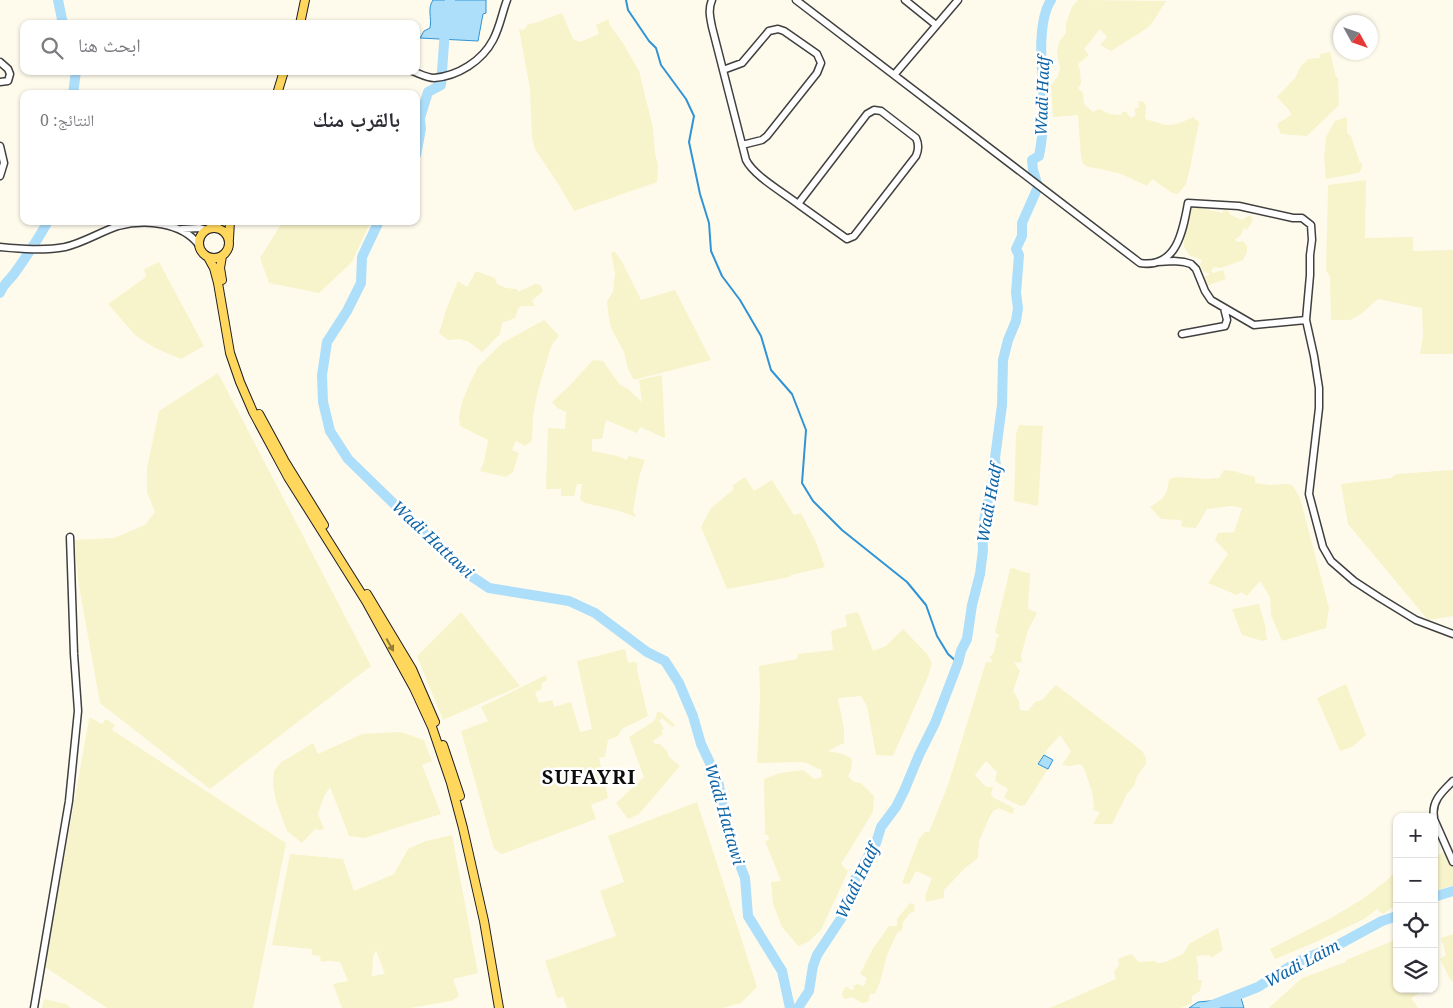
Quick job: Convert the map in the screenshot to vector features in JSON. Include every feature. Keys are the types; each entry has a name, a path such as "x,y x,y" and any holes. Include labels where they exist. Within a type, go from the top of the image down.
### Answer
{"main road":[{"path":"301,20 305,0"},
{"path":"278,90 283,75"},
{"path":"216,225 202,234 199,245 214,268 230,353 240,382 253,412 288,478 362,595 414,688 432,727 451,783 463,828 484,921 499,1008"},
{"path":"230,225 228,248 222,256 221,274 232,339 240,369 258,411 294,477 397,642 432,712 455,777 468,826 504,1008"},
{"path":"210,229 223,231 228,239"},
{"path":"208,257 222,256"}],"street":[{"path":"420,74 433,78 462,71 485,52 500,24 507,0"},
{"path":"712,0 709,12 748,166 798,204 844,238 852,238 916,156 918,142 916,138 881,111 874,110 870,112 798,204"},
{"path":"796,0 1140,263 1174,261 1191,264 1199,274 1209,298 1257,326 1306,320"},
{"path":"905,0 936,25"},
{"path":"894,75 958,0"},
{"path":"723,70 742,63 768,31 778,29 784,30 817,54 821,63 818,73 767,136 762,140 742,145"},
{"path":"0,62 8,69 10,74 8,81 0,82"},
{"path":"0,146 4,163 0,176"},
{"path":"1156,262 1169,254 1181,237 1188,203 1239,206 1293,218 1302,218 1312,227 1306,320 1314,356 1319,408 1310,494 1322,547 1331,561 1354,581 1416,620 1453,634"},
{"path":"0,247 47,248 67,246 126,225"},
{"path":"162,225 181,230 199,245"},
{"path":"181,230 210,229"},
{"path":"1182,334 1224,326 1227,320 1224,308"},
{"path":"34,1008 69,801 78,711 70,537"},
{"path":"1434,813 1434,804 1440,794 1453,781"},
{"path":"1438,827 1453,862"}],"shaded area":[{"path":"1078,0 1166,1 1146,29 1111,51 1100,45 1107,37 1100,29 1084,49 1089,55 1078,64 1081,84 1078,88 1083,93 1084,104 1093,112 1099,109 1109,114 1121,115 1122,112 1126,112 1131,118 1136,115 1134,109 1139,107 1138,101 1144,102 1146,107 1145,119 1166,125 1178,124 1193,117 1199,122 1186,184 1178,194 1172,193 1152,179 1147,186 1121,174 1088,167 1083,164 1078,115 1053,117 1051,85 1058,76 1060,69 1057,52 1059,42 1066,33 1066,23 1072,7"},
{"path":"562,13 573,39 580,42 599,34 596,25 609,19 609,24 623,43 639,71 653,128 658,165 657,182 574,211 535,149 532,137 530,89 519,29 524,30 528,24"},
{"path":"1330,52 1336,77 1338,77 1339,105 1307,136 1281,134 1277,124 1291,115 1277,97 1295,78 1301,66 1308,59 1320,58 1320,54"},
{"path":"1347,117 1347,133 1351,136 1360,163 1362,162 1362,167 1359,173 1326,179 1324,157 1326,137 1335,121"},
{"path":"1366,180 1365,238 1413,237 1413,251 1453,250 1453,354 1420,354 1423,336 1422,308 1378,299 1361,314 1350,320 1331,320 1330,277 1326,270 1328,185"},
{"path":"1192,206 1222,213 1224,210 1229,211 1229,214 1242,220 1250,215 1253,220 1247,230 1244,228 1241,235 1235,240 1237,242 1243,241 1247,246 1247,252 1243,260 1221,268 1214,267 1211,271 1213,273 1223,270 1226,279 1206,286 1202,277 1209,275 1209,273 1204,272 1201,268 1202,260 1189,255 1184,246"},
{"path":"281,225 369,225 352,262 319,293 269,283 260,258"},
{"path":"611,252 615,252 621,260 641,300 675,290 711,360 634,380 628,369 624,352 611,328 608,312 607,301 613,292 615,273"},
{"path":"159,262 204,346 181,359 155,348 136,336 108,304 146,277 144,269"},
{"path":"476,271 495,278 497,284 506,288 517,289 518,292 535,284 540,285 543,291 532,301 535,306 521,306 515,318 502,323 500,334 482,352 469,342 460,339 448,340 439,333 458,281 467,287"},
{"path":"544,320 559,336 550,350 538,390 533,415 532,441 525,446 516,441 512,450 519,453 513,472 506,477 480,471 484,462 488,440 460,426 459,417 462,402 469,385 478,367 502,343"},
{"path":"593,360 603,361 620,385 627,388 642,402 639,380 662,375 665,438 640,427 637,433 606,420 602,439 592,439 592,451 618,456 626,460 629,456 645,460 639,477 633,511 636,517 585,503 580,499 582,484 577,484 574,496 561,496 561,489 546,489 548,428 565,429 566,412 557,408 552,402"},
{"path":"218,373 371,666 210,789 100,703 79,586 74,540 114,538 145,525 155,512 147,492 147,468 159,411"},
{"path":"1019,425 1043,426 1038,506 1014,501 1016,434"},
{"path":"1224,470 1255,477 1255,483 1269,485 1288,484 1293,486 1300,498 1329,608 1326,628 1282,641 1271,615 1270,597 1260,581 1247,596 1241,592 1237,595 1208,583 1228,554 1215,540 1218,533 1234,532 1242,508 1231,506 1207,509 1196,528 1182,527 1181,520 1161,519 1150,507 1162,499 1167,491 1169,479 1177,477 1219,478"},
{"path":"1453,470 1453,616 1428,620 1348,524 1341,484 1391,478 1396,474"},
{"path":"745,477 754,491 772,480 794,515 801,513 816,542 825,567 791,575 790,577 727,589 701,527 711,508 733,490 733,485"},
{"path":"1013,568 1030,573 1028,609 1037,613 1028,630 1021,656 1022,662 1014,663 1020,671 1013,691 1019,701 1020,710 1028,711 1035,702 1042,700 1056,685 1143,752 1146,764 1137,776 1134,786 1127,794 1112,824 1093,824 1100,812 1093,810 1092,792 1084,768 1080,764 1062,765 1071,751 1060,735 1046,751 1039,764 1048,769 1025,805 1020,806 1004,798 1008,789 995,781 997,772 986,761 975,775 986,787 993,787 991,795 994,798 1014,808 1013,814 998,808 993,811 979,841 978,858 965,868 944,890 944,898 926,902 925,896 932,878 916,871 909,884 902,883 919,839 925,832 929,832 948,785 986,662 991,663 992,659 989,658 994,652 997,637 1000,636 995,632 1010,569"},
{"path":"1259,604 1267,640 1263,641 1242,635 1232,609"},
{"path":"461,612 520,686 443,720 417,656"},
{"path":"858,612 873,651 886,646 903,629 927,654 932,663 927,679 893,756 876,755 867,706 861,696 838,698 844,729 844,743 828,751 843,754 852,759 851,770 848,776 854,782 861,783 874,796 873,812 841,864 848,871 821,930 808,942 798,946 782,927 773,904 771,882 781,881 765,841 769,840 768,835 765,835 764,779 780,773 803,770 814,779 822,777 821,769 801,762 757,763 760,697 759,666 797,659 798,654 833,650 831,631 847,626 845,615"},
{"path":"625,649 628,663 638,663 637,670 648,716 622,729 618,736 608,740 605,757 599,758 608,798 591,805 596,819 502,854 494,849 461,731 488,721 481,707 546,675 547,680 542,683 541,690 535,692 539,703 552,700 554,707 571,702 580,732 592,729 577,661"},
{"path":"1346,684 1366,735 1352,747 1340,751 1317,698"},
{"path":"657,711 675,725 672,727 662,718 659,721 664,729 661,731 663,734 653,741 655,744 660,744 667,751 669,757 680,766 639,814 628,819 616,803 644,777 629,737 654,721"},
{"path":"91,718 102,724 106,719 115,725 112,730 286,843 253,1008 107,1008 45,967 89,719"},
{"path":"401,732 424,740 432,761 422,765 441,814 364,838 349,836 330,787 324,796 318,814 324,829 315,829 302,843 287,831 276,801 273,785 274,771 280,763 313,743 318,754 362,734"},
{"path":"697,802 757,987 741,1003 723,1008 567,1008 563,997 557,998 545,961 616,936 600,891 624,882 608,836"},
{"path":"452,835 478,973 453,979 459,996 451,1001 410,1008 342,1008 333,984 348,981 340,962 321,962 320,956 312,955 312,949 272,945 290,854 343,859 354,891 394,874 408,849 426,841","holes":["376,950 385,974 372,976 373,956"]},
{"path":"1445,851 1453,868 1453,885 1438,891 1438,858 1438,855"},
{"path":"1393,874 1393,907 1383,914 1377,909 1364,919 1275,959 1270,949 1331,918 1364,898"},
{"path":"910,903 915,905 914,912 910,913 903,922 902,930 897,933 887,955 875,994 870,994 868,1002 862,1003 852,997 844,999 842,994 845,987 851,990 857,984 864,986 867,978 860,974 872,950 889,926 897,926 897,919"},
{"path":"1218,928 1223,950 1211,958 1209,955 1196,956 1198,980 1202,980 1200,991 1192,996 1192,1003 1181,1008 1050,1008 1116,979 1114,972 1119,965 1118,959 1131,954 1139,962 1166,962 1183,954 1190,943"},
{"path":"1453,934 1453,980 1451,981 1440,959 1446,955 1441,938"},
{"path":"1393,941 1393,993 1419,993 1411,998 1418,1008 1269,1008 1302,978 1346,962 1346,960"},
{"path":"44,999 66,1004 71,1008 42,1008"}],"water":[{"path":"433,0 486,0 486,13 483,14 478,41 420,38 424,31 430,28 430,7"},
{"path":"1044,755 1053,760 1048,769 1038,764"},
{"path":"1241,998 1244,1008 1189,1008 1198,1002"}],"waterway":[{"path":"58,0 62,20"},
{"name":"Wadi Hattawi","path":"420,118 428,92 441,85 445,30 450,0"},
{"path":"626,0 628,10 656,48 661,65 686,99 694,116 689,142 700,194 709,223 711,251 722,276 740,300 761,336 771,370 792,394 806,430 802,483 813,501 842,530 907,582 926,605 937,636 948,654 958,663"},
{"name":"Wadi Hadf","path":"798,1008 809,991 813,966 817,955 844,914 852,894 855,879 876,843 881,827 896,807 904,791 935,723 967,639 972,605 980,574 983,550 982,530 996,466 995,458 1002,405 1003,360 1008,340 1016,321 1018,308 1016,293 1019,255 1016,249 1022,236 1022,223 1038,187 1032,160 1039,156 1042,138 1044,101 1041,40 1044,18 1051,0"},
{"path":"74,90 75,75"},
{"name":"Wadi Hattawi","path":"420,118 420,134"},
{"path":"0,293 46,225"},
{"name":"Wadi Hattawi","path":"377,225 362,257 361,283 347,311 327,342 322,375 323,402 330,431 348,459 462,570 489,588 569,601 595,613 647,652 665,661 679,683 693,716 701,744 718,780 728,835 745,878 748,916 782,971 790,1008"},
{"name":"Wadi Laim","path":"1438,896 1453,891"},
{"name":"Wadi Laim","path":"1205,1008 1258,987 1297,962 1336,946 1382,921 1393,917"}],"district":[{"name":"SUFAYRI","path":"589,777"}]}
